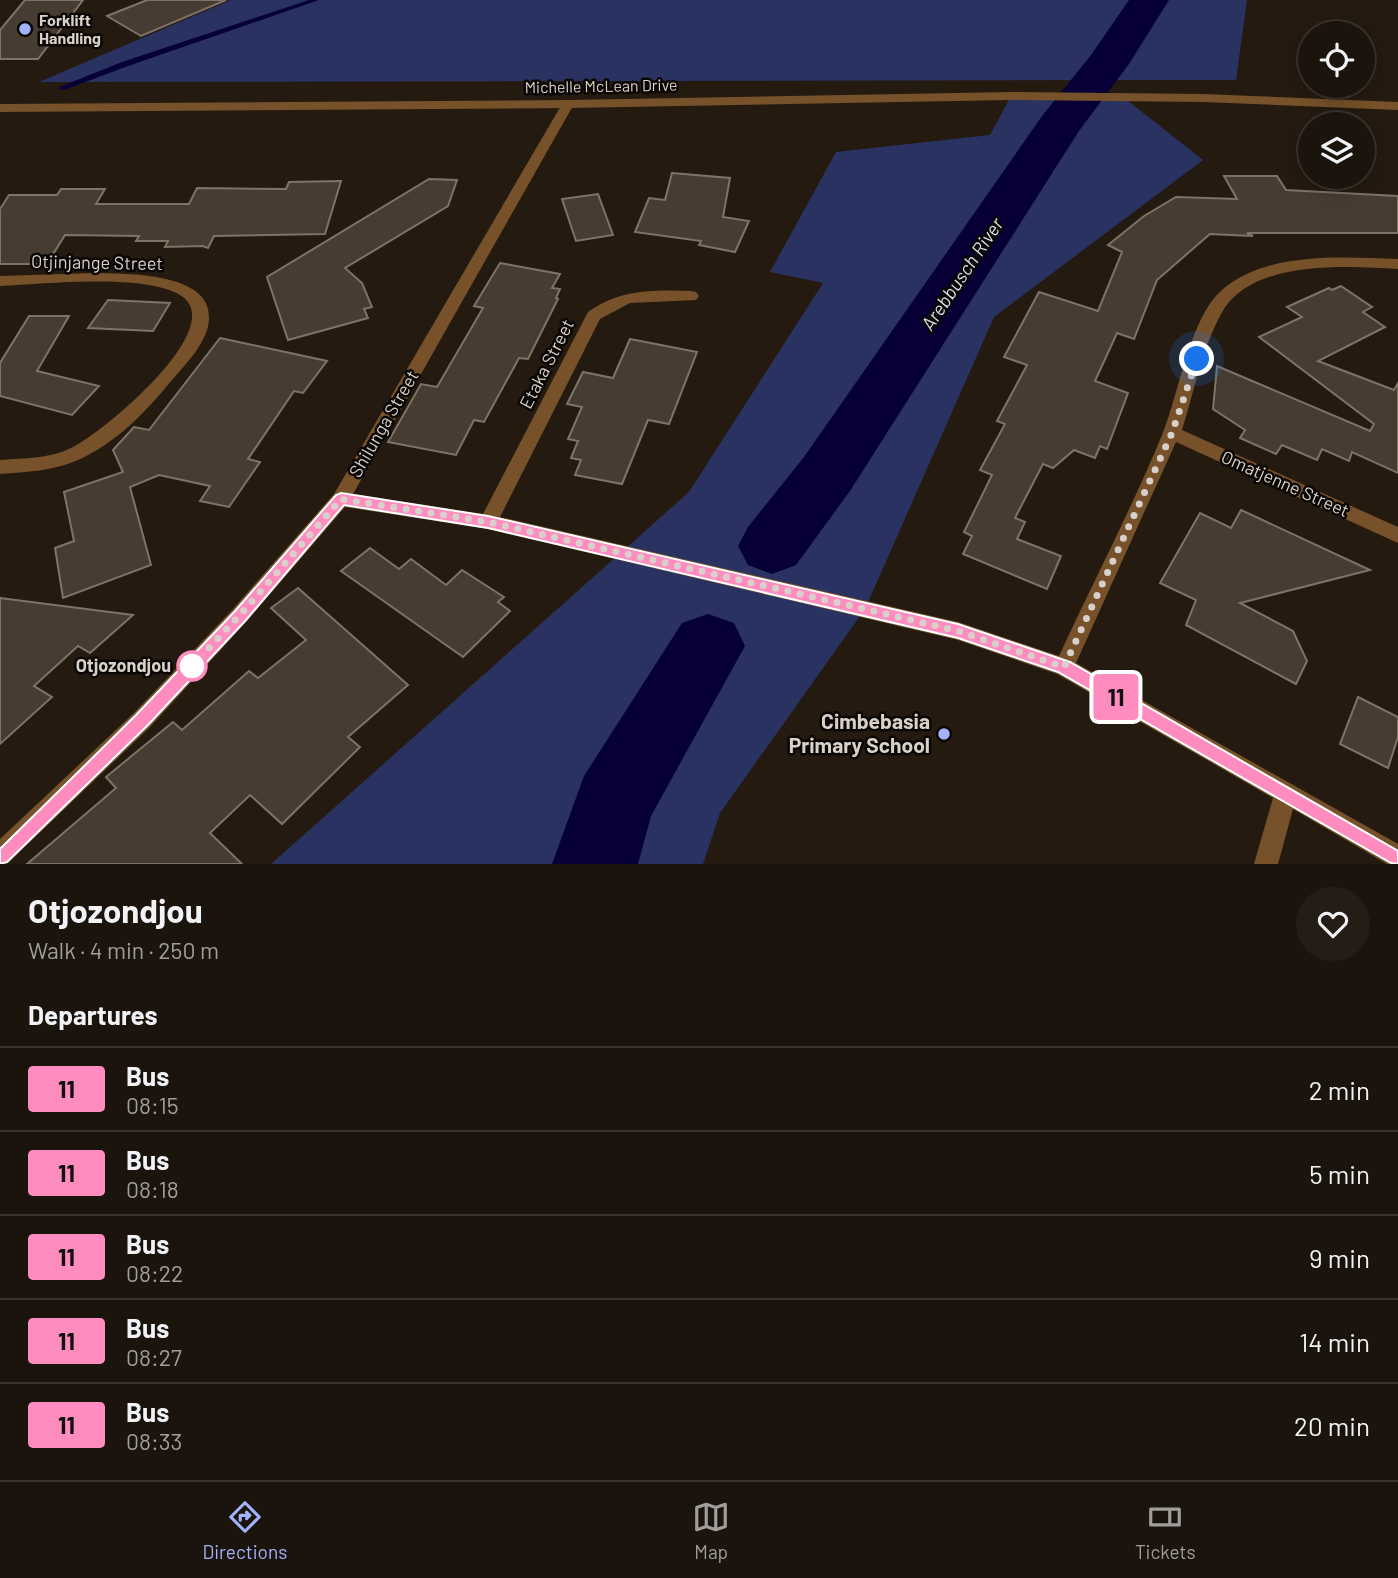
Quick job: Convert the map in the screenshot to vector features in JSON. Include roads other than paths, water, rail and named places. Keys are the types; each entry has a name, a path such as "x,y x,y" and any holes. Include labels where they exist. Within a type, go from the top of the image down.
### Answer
{"street":[{"name":"Michelle McLean Drive","path":"1203,97 1257,94 1398,96"},
{"name":"Michelle McLean Drive","path":"0,108 568,104 1011,96 1203,97 1398,106"},
{"name":"Shilunga Street","path":"1,854 142,720 240,615 341,499 568,104"},
{"path":"1064,667 1172,433 1214,309 1231,288 1259,274 1298,266 1369,262 1398,264"},
{"name":"Otjinjange Street","path":"0,281 131,279 168,283 186,291 194,299 201,310 202,319 199,331 186,351 135,411 109,434 63,459 43,464 0,467"},
{"name":"Etaka Street","path":"488,522 594,316 611,302 628,297 691,296"},
{"name":"Omatjenne Street","path":"1172,433 1398,535"},
{"path":"341,499 488,522 958,631 1064,667 1398,857"},
{"path":"1266,864 1286,793"}],"waterway":[{"path":"61,88 316,0"},
{"name":"Arebbusch River","path":"772,546 827,474 1059,126 1107,64 1149,0"},
{"name":"Arebbusch River","path":"595,864 613,804 708,646"}],"place":[{"name":"Forklift Handling","path":"25,29"},
{"name":"Otjozondjou","path":"192,666"},
{"name":"Cimbebasia Primary School","path":"944,734"}]}
